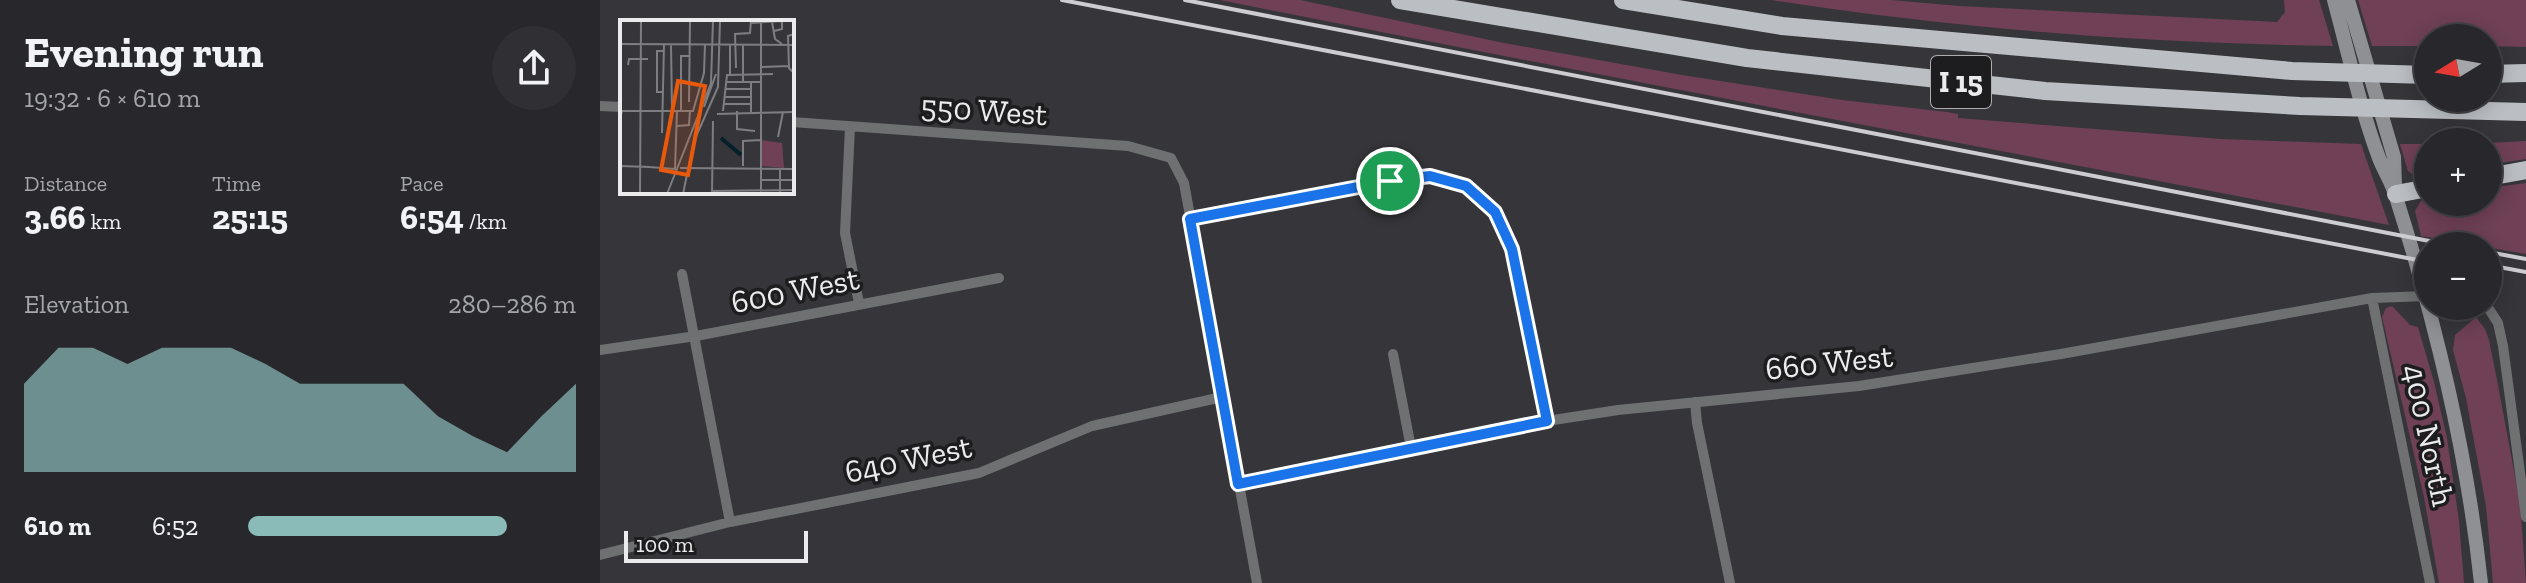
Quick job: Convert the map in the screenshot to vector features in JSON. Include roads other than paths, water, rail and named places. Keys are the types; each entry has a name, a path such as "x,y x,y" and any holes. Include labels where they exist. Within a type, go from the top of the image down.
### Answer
{"highway":[{"name":"I 15","path":"1400,0 1747,58 2045,91 2300,106 2526,112"},
{"name":"I 15","path":"1623,0 1782,26 2292,71 2414,75"},
{"path":"2502,74 2526,73"},
{"path":"2502,174 2526,170"},
{"path":"2396,194 2414,191"}],"street":[{"path":"2334,0 2346,19 2436,334 2458,427 2473,511 2481,583"},
{"path":"2346,19 2348,0"},
{"path":"600,106 620,107"},
{"name":"550 West","path":"794,122 1128,146 1171,158 1184,183 1190,219"},
{"path":"850,127 845,233 859,303"},
{"path":"1257,583 1190,219 1430,176 1466,186 1495,212 1512,249 1547,421"},
{"path":"682,274 730,522"},
{"name":"600 West","path":"600,350 696,336 999,278"},
{"name":"660 West","path":"1238,484 1547,421 1618,410 1859,386 2372,298 2414,296"},
{"name":"400 North","path":"2372,298 2430,583"},
{"path":"2496,320 2503,346 2526,517"},
{"path":"1393,354 1411,448"},
{"name":"640 West","path":"600,555 730,522 979,473 1092,426 1222,397"},
{"path":"1695,402 1730,583"}],"railway":[{"path":"1062,0 2414,259"},
{"path":"1185,0 2414,238"},
{"path":"2502,255 2526,259"},
{"path":"2502,268 2526,272"}]}
